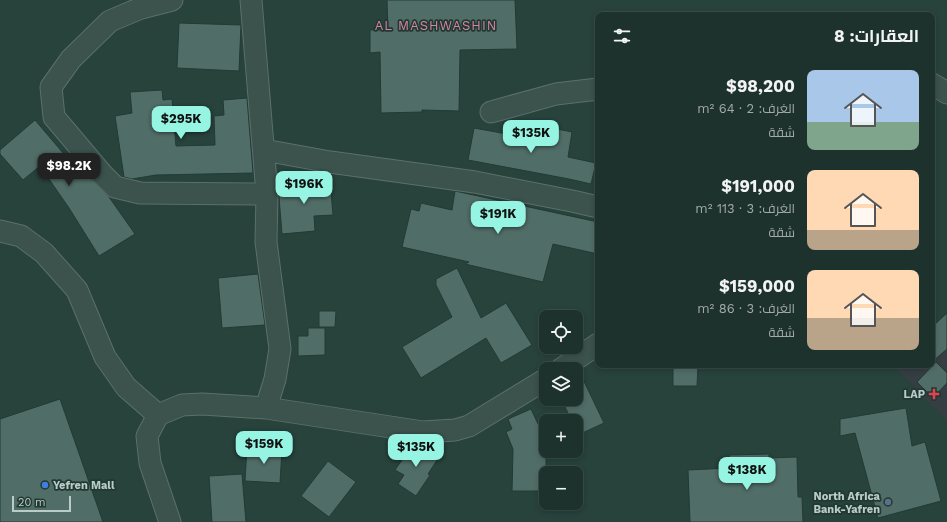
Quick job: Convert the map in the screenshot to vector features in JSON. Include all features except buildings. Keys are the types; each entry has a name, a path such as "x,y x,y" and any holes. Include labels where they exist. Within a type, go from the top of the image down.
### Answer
{"street":[{"path":"172,0 142,8 110,22 71,59 50,87 54,118 102,175 115,186 140,193 267,194"},
{"path":"251,0 267,194 266,242 280,349 275,379 266,408"},
{"path":"935,86 947,93"},
{"path":"491,112 556,94 595,89"},
{"path":"264,150 330,162 475,182 572,200 595,206"},
{"path":"0,231 21,236 44,253 77,290 105,357 126,387 158,415"},
{"path":"571,362 595,346"},
{"path":"170,522 150,463 147,436 158,415 182,405 202,404 266,408 423,432 455,430 469,426 539,383"}],"shaded area":[{"name":"LAP","path":"947,320 947,421 896,368 935,368 935,331"}],"place":[{"name":"LAP","path":"934,394"},
{"name":"Yefren Mall","path":"45,485"},
{"name":"North Africa Bank-Yafren","path":"888,502"}],"district":[{"name":"AL MASHWASHIN","path":"436,25"}]}
